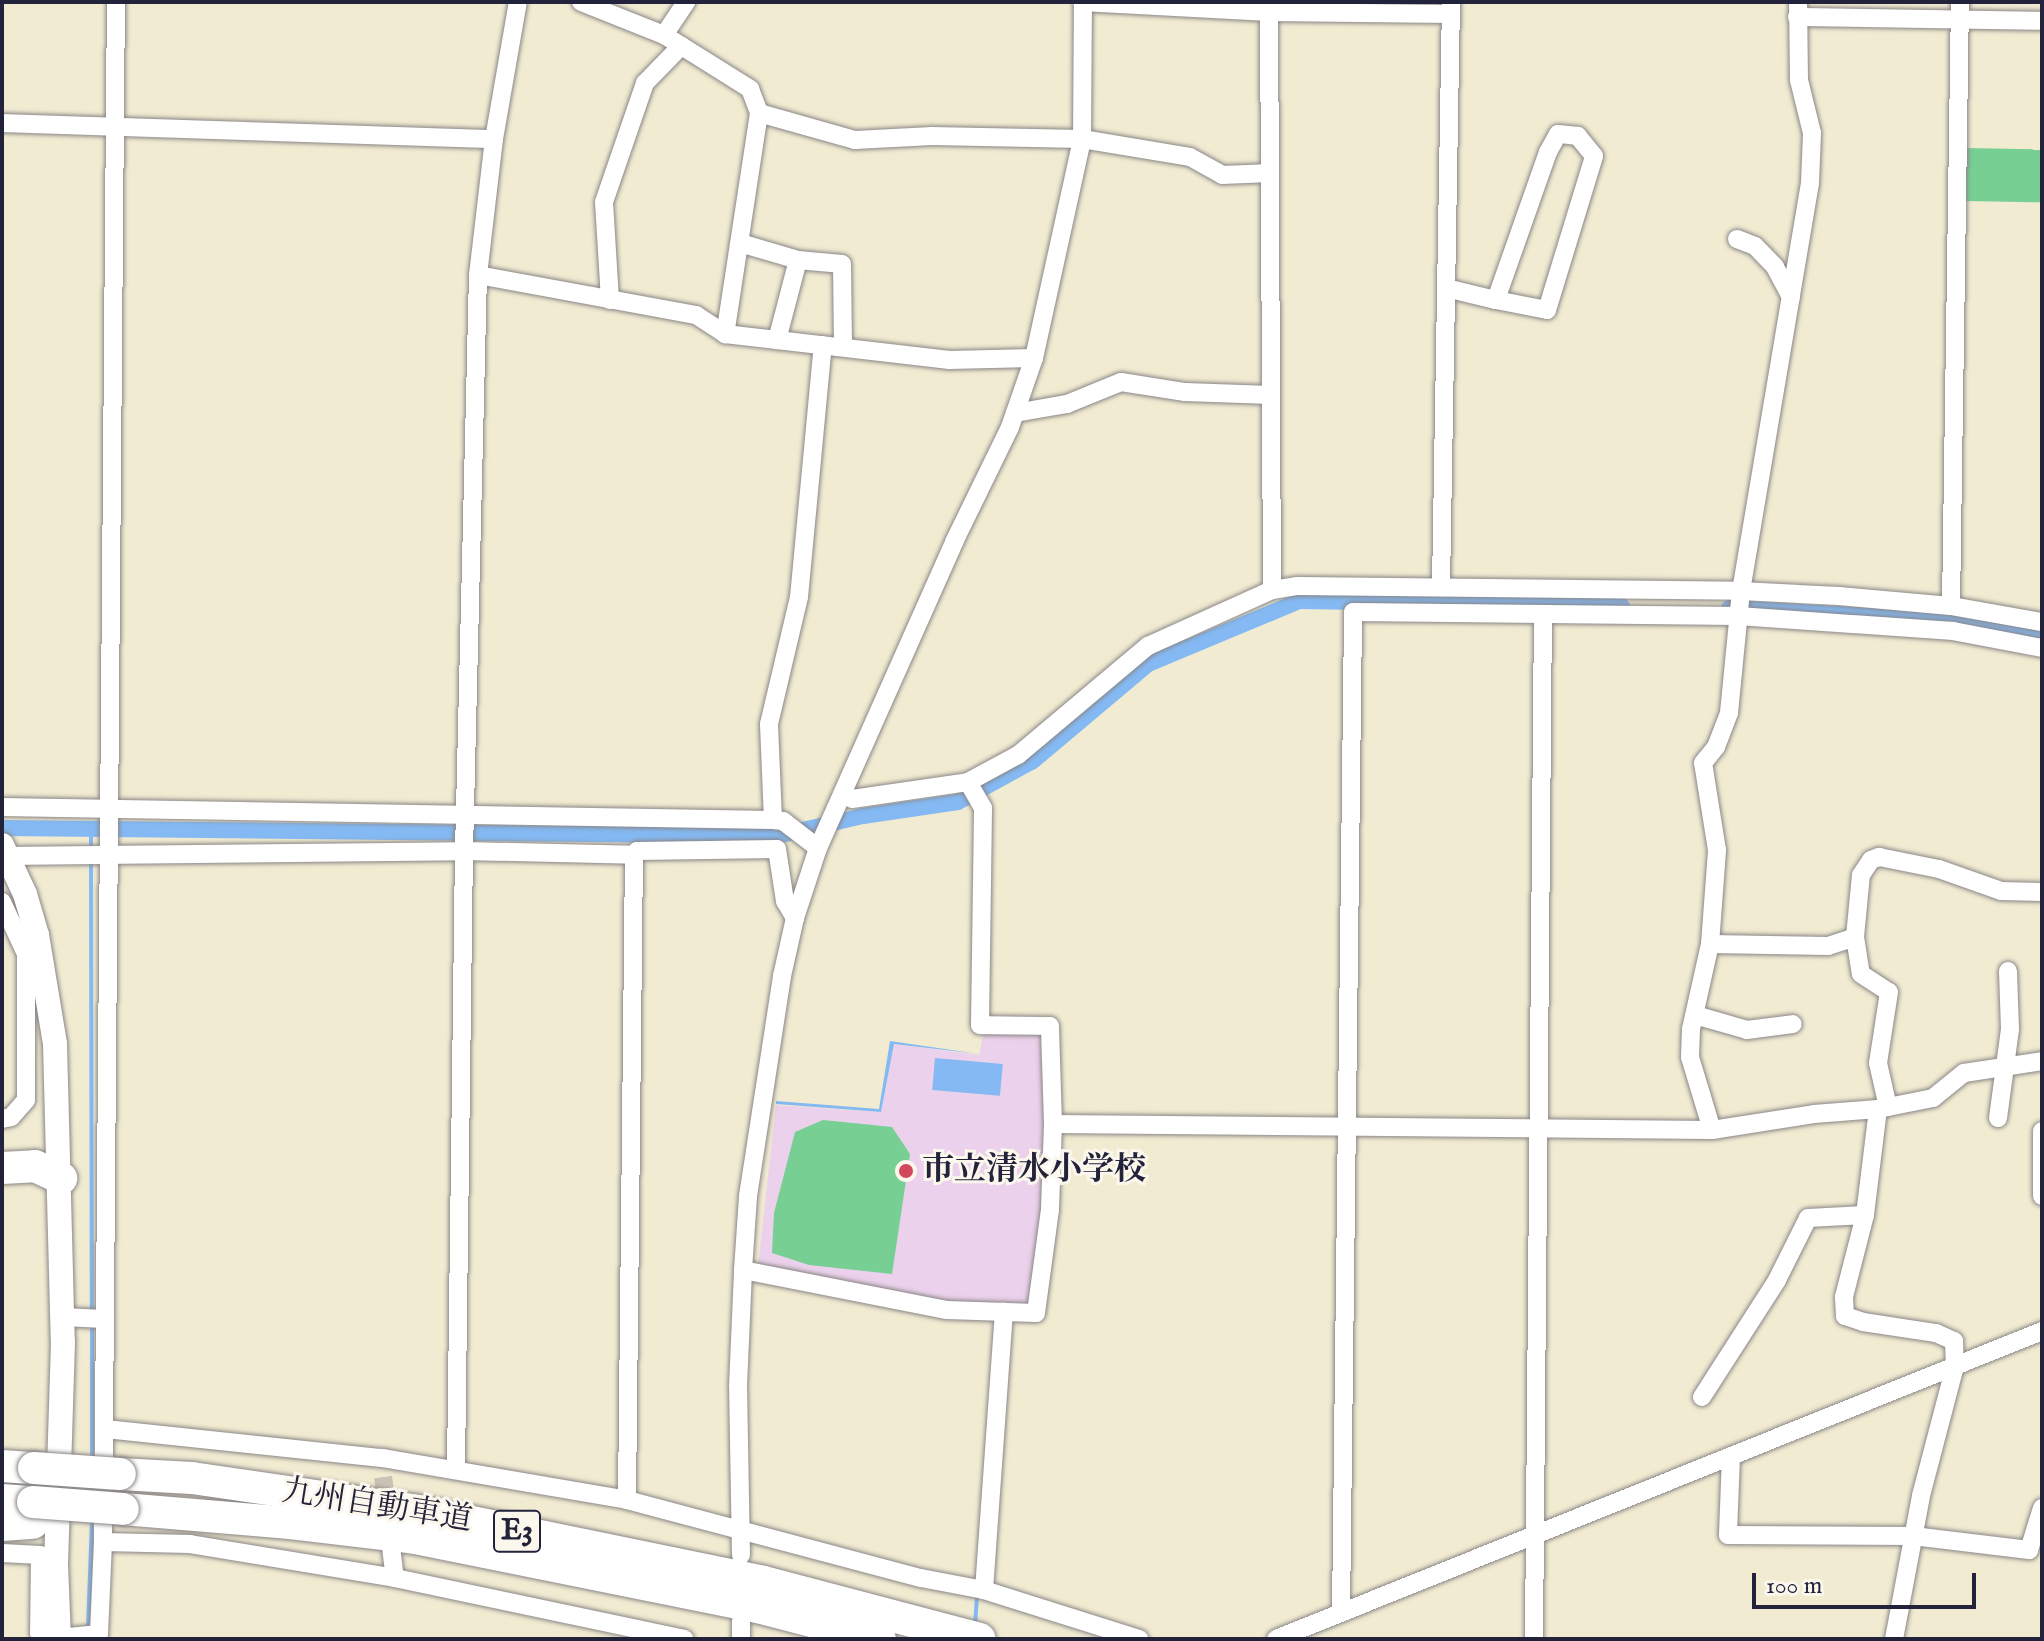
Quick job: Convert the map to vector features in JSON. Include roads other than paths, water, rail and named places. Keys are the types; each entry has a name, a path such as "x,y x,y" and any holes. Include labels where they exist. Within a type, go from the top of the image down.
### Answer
{"highway":[{"path":"2,1168 35,1166 61,1178"},
{"path":"2,1190 36,1189 61,1178"},
{"name":"九州自動車道","path":"2,1466 192,1478 418,1511 764,1582 980,1639"},
{"name":"九州自動車道","path":"18,1512 116,1525 290,1523 431,1541 758,1607 880,1639"}],"main road":[{"path":"4,852 37,935 52,1006 61,1178 63,1342 56,1564 59,1639"}],"street":[{"path":"2,1553 40,1555 39,1633 59,1639 99,1634 116,1525 105,1429 105,1319 106,853 116,2"},
{"path":"456,1468 464,851 478,275 494,139 518,2"},
{"path":"581,2 664,35 750,89 759,113 725,334"},
{"path":"664,35 686,2"},
{"path":"741,1555 738,1386 748,1196 782,976 813,844 1015,413 1034,358 1082,139 1082,2 1450,8 1441,586"},
{"path":"1269,7 1272,590"},
{"path":"1712,1130 1690,1057 1710,944 1717,850 1703,763 1716,747 1729,713 1741,591 1810,183 1812,133 1799,80 1797,9 1960,11 2042,21"},
{"path":"1951,606 1960,11"},
{"path":"610,300 604,202 645,83 681,46"},
{"path":"759,113 855,140 932,136 1082,139 1190,157 1222,175 1270,173"},
{"path":"2,123 494,139"},
{"path":"1446,288 1496,300 1547,310 1594,156 1578,136 1558,134 1548,152 1496,300"},
{"path":"1737,239 1755,246 1775,267 1791,297"},
{"path":"740,243 798,260 842,264 843,347"},
{"path":"777,340 798,260"},
{"path":"478,275 696,315 725,334 949,360 1034,358"},
{"path":"782,824 769,724 799,597 823,345"},
{"path":"1015,413 1067,404 1121,382 1185,392 1271,395"},
{"path":"852,799 969,784 1018,755 1148,646 1272,590 1298,586 1741,591 1951,606 2042,622"},
{"path":"1341,1613 1353,612 1738,616 1953,631 2042,648"},
{"path":"1534,1639 1543,614"},
{"path":"743,1270 947,1310 1036,1313 1050,1209 1053,1124 1050,1026 980,1025 981,804 969,784"},
{"path":"2,807 782,824 813,844"},
{"path":"627,1500 634,855 637,851 777,849 785,901 795,918"},
{"path":"4,852 464,851 634,855"},
{"path":"1894,1639 1913,1536 1955,1366 1954,1341 1936,1333 1863,1322 1845,1316 1844,1297 1865,1215 1883,1108 1878,1063 1889,992 1861,974 1855,937 1861,875 1871,860 1879,857 1939,869 2001,891 2042,892"},
{"path":"2,902 26,954 26,1100 11,1117 2,1119"},
{"path":"1710,944 1828,946 1855,937"},
{"path":"1998,1118 2011,1006 2008,971"},
{"path":"1695,1015 1747,1030 1793,1024"},
{"path":"1053,1124 1712,1130 1814,1114 1883,1108 1933,1098 1964,1073 2042,1061"},
{"path":"2042,1131 2042,1196"},
{"path":"1702,1397 1777,1280 1808,1218 1865,1215"},
{"path":"984,1590 1004,1312"},
{"path":"62,1317 105,1319"},
{"path":"1276,1639 2042,1331"},
{"path":"105,1429 383,1467 456,1468 627,1500 921,1578 984,1590 1139,1639"},
{"path":"1731,1456 1728,1535 1913,1536 2029,1550 2042,1508"},
{"path":"116,1525 190,1544 395,1578 685,1639"},
{"path":"391,1547 395,1578"}],"water":[{"path":"890,1041 979,1054 894,1044 881,1112 776,1104 776,1101 879,1109"},
{"path":"935,1058 1003,1064 1000,1096 932,1090"}],"waterway":[{"path":"2,828 777,836 863,816 958,802 1033,761 1148,664 1299,601 1622,606"},
{"path":"1729,608 1954,620 2042,636"},
{"path":"91,829 91,849"},
{"path":"91,862 92,1313"},
{"path":"92,1326 92,1461"},
{"path":"88,1629 92,1518"},
{"path":"975,1625 977,1593"}],"tunnel":[{"path":"383,1477 388,1513"}],"place":[{"name":"市立清水小学校","path":"906,1171"}]}
